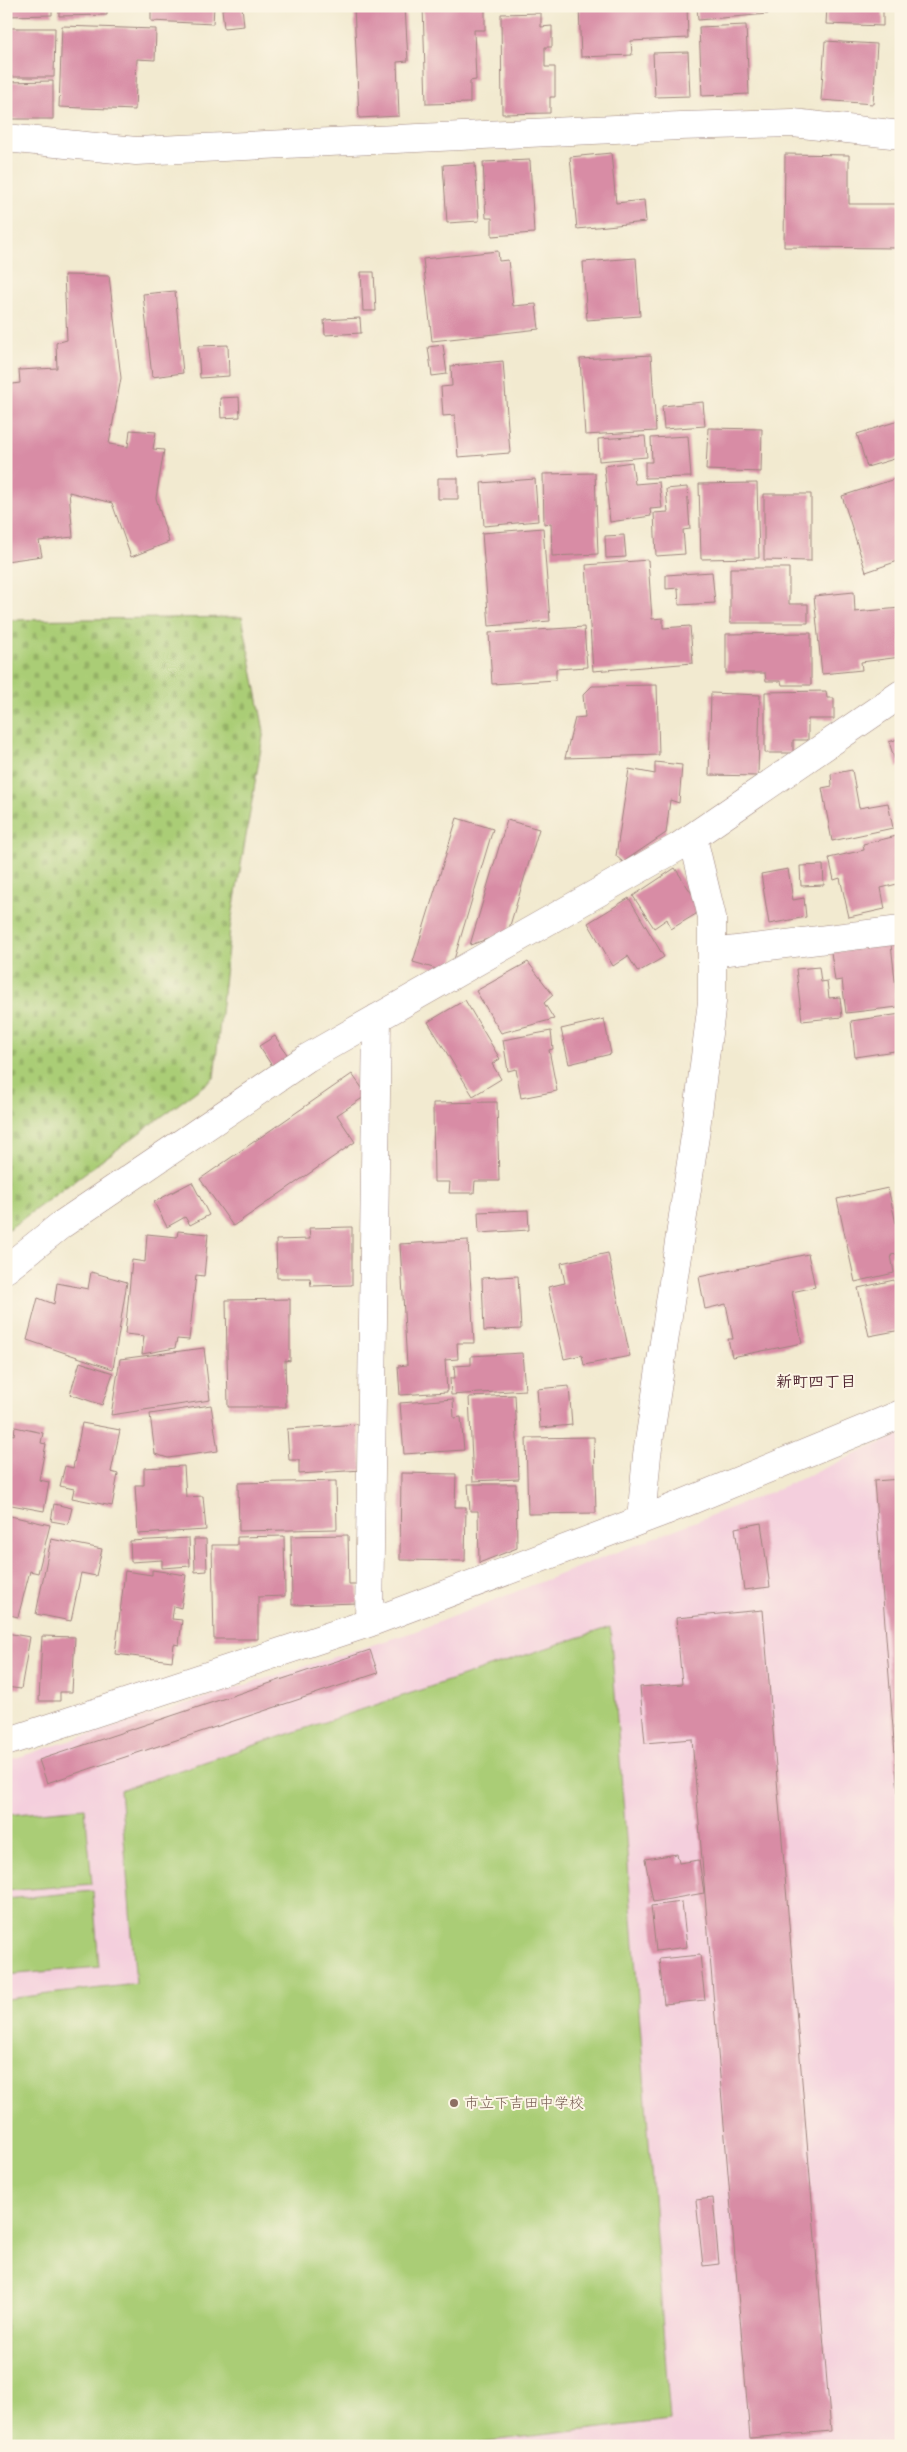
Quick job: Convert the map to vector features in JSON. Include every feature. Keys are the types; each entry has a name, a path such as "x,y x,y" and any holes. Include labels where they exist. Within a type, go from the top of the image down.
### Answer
{"street":[{"path":"6,138 136,151 680,126 793,123 901,135"},
{"path":"6,1269 61,1224 307,1058 693,838 901,694"},
{"path":"641,1520 647,1455 695,1136 712,1002 712,916 693,838"},
{"path":"712,953 901,930"},
{"path":"369,1623 377,1018"},
{"path":"6,1742 369,1623 641,1520 901,1414"}],"shaded area":[{"name":"市立下吉田中学校","path":"901,1434 901,2446 6,2446 6,1761 413,1632 773,1491"}],"green space":[{"path":"242,617 264,731 230,929 214,1078 6,1231 6,620"},
{"path":"610,1627 670,2420 447,2446 6,2446 6,1999 136,1984 120,1790"},
{"path":"85,1808 92,1884 6,1891 6,1815"},
{"path":"93,1891 99,1967 6,1975 6,1899"}],"building":[{"path":"6,6 52,6 52,15 6,16"},
{"path":"59,6 107,6 107,15 59,16"},
{"path":"151,6 214,6 213,24 151,21"},
{"path":"242,6 244,26 224,28 222,9"},
{"path":"354,6 405,6 408,61 397,62 399,116 359,118"},
{"path":"423,6 485,6 485,30 474,30 476,80 470,81 470,103 426,104"},
{"path":"579,6 687,6 688,38 631,41 632,55 581,57"},
{"path":"697,6 767,6 768,14 698,20"},
{"path":"827,6 883,6 883,26 826,24"},
{"path":"541,13 541,27 552,26 552,47 545,47 545,67 555,67 555,97 550,97 550,113 502,114 501,14"},
{"path":"746,25 749,94 702,96 699,27"},
{"path":"62,26 156,29 155,60 137,59 135,110 59,107"},
{"path":"6,28 55,28 54,77 6,77"},
{"path":"825,41 877,44 873,104 821,100"},
{"path":"688,52 690,96 655,97 653,53"},
{"path":"53,81 53,119 6,119 6,82"},
{"path":"611,153 616,203 644,200 646,222 577,229 570,157"},
{"path":"785,154 849,155 849,204 901,204 901,248 784,247"},
{"path":"530,160 534,233 492,236 492,218 486,218 483,162"},
{"path":"475,163 479,221 447,223 443,165"},
{"path":"498,251 499,261 508,260 513,306 536,304 539,329 432,341 423,259"},
{"path":"636,258 640,316 587,320 583,262"},
{"path":"361,272 374,272 376,311 363,311"},
{"path":"64,275 109,276 121,378 109,444 128,447 130,430 156,432 153,449 164,450 156,498 169,542 131,557 112,503 69,492 73,537 39,541 42,556 6,561 6,385 20,383 19,370 57,368 56,343 67,340"},
{"path":"175,291 183,373 152,377 143,294"},
{"path":"360,318 361,333 325,335 324,320"},
{"path":"228,345 229,376 200,378 198,346"},
{"path":"443,345 447,374 432,376 428,347"},
{"path":"651,355 656,431 585,435 580,359"},
{"path":"503,361 510,453 458,457 455,415 443,416 441,387 452,386 451,366"},
{"path":"239,397 240,417 221,418 220,398"},
{"path":"703,402 705,426 664,429 662,406"},
{"path":"901,420 901,457 867,467 857,434"},
{"path":"708,428 762,429 761,472 706,470"},
{"path":"645,436 647,457 599,461 598,439"},
{"path":"688,436 691,477 645,478 645,462 652,462 651,438"},
{"path":"632,462 635,484 659,482 662,508 650,509 651,516 610,522 604,466"},
{"path":"595,473 598,554 552,556 551,523 544,524 543,474"},
{"path":"901,477 901,533 899,534 901,560 866,572 842,496"},
{"path":"438,478 458,478 458,499 438,499"},
{"path":"535,479 538,521 484,526 481,483"},
{"path":"757,483 759,558 701,559 699,484"},
{"path":"687,487 690,529 683,530 685,554 656,556 654,513 668,512 666,489"},
{"path":"764,494 811,494 811,561 764,560"},
{"path":"543,528 550,621 489,626 482,533"},
{"path":"624,535 626,557 606,558 605,536"},
{"path":"648,560 652,619 663,618 663,628 690,626 693,663 593,671 586,565"},
{"path":"730,568 789,568 789,604 808,604 808,623 730,623"},
{"path":"712,572 715,603 679,605 678,588 666,589 666,575"},
{"path":"854,592 855,612 901,608 901,657 861,662 862,670 822,674 814,596"},
{"path":"584,627 587,667 556,669 556,680 492,684 489,633"},
{"path":"811,633 811,685 782,685 781,681 766,681 765,673 726,673 726,634"},
{"path":"657,685 659,755 565,758 575,718 585,717 583,695 592,686"},
{"path":"826,691 827,698 834,698 834,719 808,719 808,740 793,740 793,753 765,753 765,692"},
{"path":"711,693 760,695 758,776 709,775"},
{"path":"901,738 901,766 897,767 889,742"},
{"path":"655,762 682,765 679,803 670,800 666,833 623,862 616,856 629,769 655,774"},
{"path":"852,770 859,808 888,803 893,828 832,841 822,788 832,786 831,774"},
{"path":"457,818 493,829 450,973 413,962"},
{"path":"507,820 539,829 508,932 470,945"},
{"path":"901,835 901,883 881,888 885,909 849,917 840,878 834,880 829,858 864,850 863,844"},
{"path":"823,865 824,885 801,886 800,866"},
{"path":"675,868 698,903 696,914 671,929 667,919 654,928 633,896"},
{"path":"788,869 793,900 804,898 806,917 769,924 761,874"},
{"path":"629,898 664,957 638,972 628,956 613,966 588,923"},
{"path":"891,944 898,1007 846,1013 842,980 835,981 831,952"},
{"path":"528,962 553,995 544,1003 554,1019 501,1033 476,991"},
{"path":"819,967 821,982 827,981 829,998 840,997 842,1017 802,1021 796,969"},
{"path":"465,1000 500,1059 492,1064 501,1079 473,1096 428,1022"},
{"path":"901,1014 901,1050 855,1057 851,1021"},
{"path":"604,1019 611,1054 569,1064 561,1029"},
{"path":"551,1031 553,1049 549,1050 557,1091 521,1098 516,1069 508,1071 503,1040"},
{"path":"275,1036 292,1062 276,1072 259,1046"},
{"path":"352,1074 367,1095 337,1115 355,1142 233,1226 200,1179"},
{"path":"497,1102 499,1181 475,1181 474,1193 449,1193 450,1182 434,1182 433,1103"},
{"path":"192,1182 209,1215 190,1225 185,1217 167,1227 154,1202"},
{"path":"888,1188 901,1246 901,1253 891,1255 894,1273 855,1282 837,1199"},
{"path":"528,1210 529,1230 479,1233 478,1212"},
{"path":"352,1227 352,1285 311,1286 310,1278 277,1278 276,1240 310,1239 309,1228"},
{"path":"178,1231 208,1234 204,1276 196,1275 189,1340 177,1339 175,1348 142,1354 144,1336 125,1334 132,1260 145,1262 147,1234 177,1237"},
{"path":"468,1240 474,1343 457,1343 458,1359 445,1360 447,1392 400,1395 398,1366 407,1365 400,1244"},
{"path":"608,1253 630,1356 584,1365 582,1355 564,1359 548,1287 565,1283 561,1263"},
{"path":"808,1254 815,1287 792,1292 802,1343 732,1357 728,1339 733,1339 726,1304 705,1309 699,1277"},
{"path":"91,1272 127,1282 113,1369 27,1340 38,1298 54,1304 57,1283 88,1289"},
{"path":"518,1276 521,1329 484,1331 482,1278"},
{"path":"894,1280 901,1311 901,1330 869,1336 858,1288"},
{"path":"290,1299 290,1361 285,1360 286,1407 228,1407 226,1300"},
{"path":"204,1348 210,1400 111,1415 120,1359"},
{"path":"522,1353 525,1390 451,1395 450,1378 455,1378 454,1366 471,1365 471,1356"},
{"path":"80,1362 113,1373 102,1405 70,1394"},
{"path":"569,1386 572,1425 540,1428 537,1389"},
{"path":"515,1395 519,1479 473,1481 469,1397"},
{"path":"453,1399 454,1418 461,1417 464,1450 404,1454 400,1403"},
{"path":"211,1405 218,1451 168,1458 155,1454 150,1414"},
{"path":"82,1423 120,1430 111,1472 118,1474 112,1506 72,1498 74,1489 60,1486 65,1466 73,1468"},
{"path":"358,1424 362,1470 299,1474 299,1460 289,1460 287,1429"},
{"path":"15,1427 43,1433 41,1443 46,1444 39,1480 49,1482 44,1511 6,1504 6,1433 14,1435"},
{"path":"594,1437 596,1513 528,1514 526,1438"},
{"path":"184,1466 186,1497 203,1496 206,1530 138,1534 135,1485 144,1485 144,1468"},
{"path":"401,1473 456,1474 455,1507 466,1507 465,1561 400,1560"},
{"path":"901,1479 901,1806 899,1806 874,1481"},
{"path":"336,1481 337,1529 239,1531 238,1483"},
{"path":"468,1484 516,1484 517,1548 479,1563 478,1511 470,1511"},
{"path":"54,1504 72,1508 68,1524 51,1521"},
{"path":"6,1515 50,1525 38,1573 30,1571 18,1617 6,1614"},
{"path":"761,1523 770,1587 744,1590 735,1528"},
{"path":"348,1535 349,1585 358,1585 358,1603 292,1605 291,1536"},
{"path":"284,1536 285,1596 258,1597 258,1639 214,1639 212,1545 237,1545 237,1537"},
{"path":"189,1538 190,1566 162,1568 162,1560 131,1562 130,1541"},
{"path":"51,1539 102,1549 96,1576 81,1573 71,1621 36,1614"},
{"path":"194,1539 206,1539 207,1571 195,1572"},
{"path":"152,1570 186,1575 181,1608 174,1606 172,1619 182,1620 179,1645 174,1644 172,1661 115,1654 125,1571 152,1575"},
{"path":"763,1610 831,2431 750,2438 692,1739 645,1743 640,1687 682,1684 676,1618"},
{"path":"6,1633 30,1637 21,1689 6,1687"},
{"path":"42,1636 75,1637 72,1692 60,1692 60,1701 39,1701"},
{"path":"370,1650 378,1673 47,1783 39,1760"},
{"path":"677,1854 679,1863 699,1860 704,1893 653,1902 645,1859"},
{"path":"682,1902 687,1947 656,1951 651,1906"},
{"path":"700,1955 705,2000 664,2004 659,1959"},
{"path":"713,2198 719,2264 703,2266 696,2200"}],"place":[{"name":"市立下吉田中学校","path":"454,2103"}],"district":[{"name":"新町四丁目","path":"816,1381"}]}
